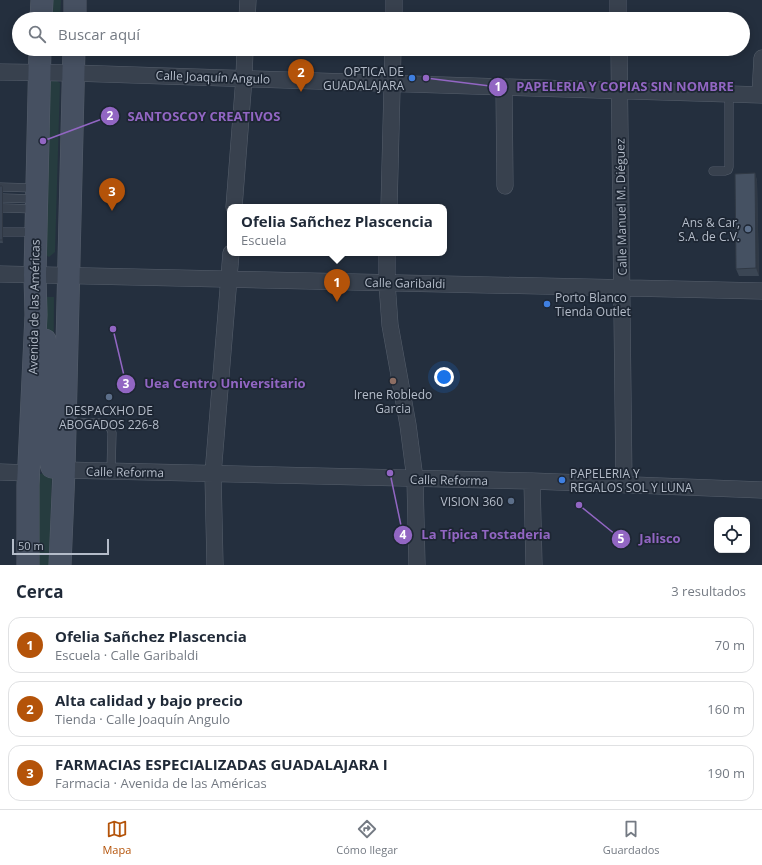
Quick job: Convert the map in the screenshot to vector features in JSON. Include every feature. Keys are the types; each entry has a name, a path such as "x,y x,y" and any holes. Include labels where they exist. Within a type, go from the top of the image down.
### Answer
{"main road":[{"path":"41,12 42,0"},
{"path":"75,0 75,12"},
{"name":"Avenida de las Américas","path":"28,565 28,473 36,315 35,275 40,56"},
{"path":"60,565 64,470 74,56"},
{"path":"36,315 44,337 48,367 50,456 52,468 64,470"}],"street":[{"path":"247,12 248,0"},
{"path":"394,0 394,12"},
{"path":"618,0 618,12"},
{"path":"234,204 245,56"},
{"path":"389,204 393,56"},
{"name":"Calle Manuel M. Diéguez","path":"619,56 624,485"},
{"path":"761,95 762,58"},
{"name":"Calle Joaquín Angulo","path":"0,72 244,78 504,88 761,95"},
{"path":"504,88 505,186"},
{"path":"215,565 213,474 231,256"},
{"path":"387,256 386,283 390,325 408,425 415,479 417,565"},
{"name":"Calle Garibaldi","path":"0,274 762,292"},
{"name":"Calle Reforma","path":"64,470 532,481 762,490"},
{"path":"0,472 28,473"},
{"path":"532,481 534,565"}],"lane":[{"path":"713,171 725,172 729,167 729,94"},
{"path":"0,187 37,198"},
{"path":"3,198 37,198"},
{"path":"3,208 37,198"},
{"path":"3,232 36,232"},
{"path":"65,422 103,423 111,428 111,471"}],"green space":[{"path":"50,0 61,0 60,12 49,12"},
{"path":"54,79 60,83 55,252 49,257 43,253 48,84"},
{"path":"43,297 54,297 53,420 44,330"},
{"path":"52,473 49,565 38,565 38,474"}],"building":[{"name":"Ans & Car, S.A. de C.V.","path":"755,173 756,268 736,269 735,174"},
{"path":"0,186 2,186 2,240 0,240"}],"place":[{"name":"OPTICA DE GUADALAJARA","path":"412,78"},
{"name":"PAPELERIA Y COPIAS SIN NOMBRE","path":"426,78"},
{"name":"Alta calidad y bajo precio","path":"301,92"},
{"name":"SANTOSCOY CREATIVOS","path":"43,141"},
{"name":"FARMACIAS ESPECIALIZADAS GUADALAJARA I","path":"112,211"},
{"name":"Ans & Car, S.A. de C.V.","path":"748,229"},
{"name":"Ofelia Sañchez Plascencia","path":"337,302"},
{"name":"Porto Blanco Tienda Outlet","path":"547,304"},
{"name":"Uea Centro Universitario","path":"113,329"},
{"name":"Irene Robledo Garcia","path":"393,381"},
{"name":"DESPACXHO DE ABOGADOS 226-8","path":"109,397"},
{"name":"La Típica Tostaderia","path":"390,473"},
{"name":"PAPELERIA Y REGALOS SOL Y LUNA","path":"562,480"},
{"name":"VISION 360","path":"511,501"},
{"name":"Jalisco","path":"579,505"}]}
